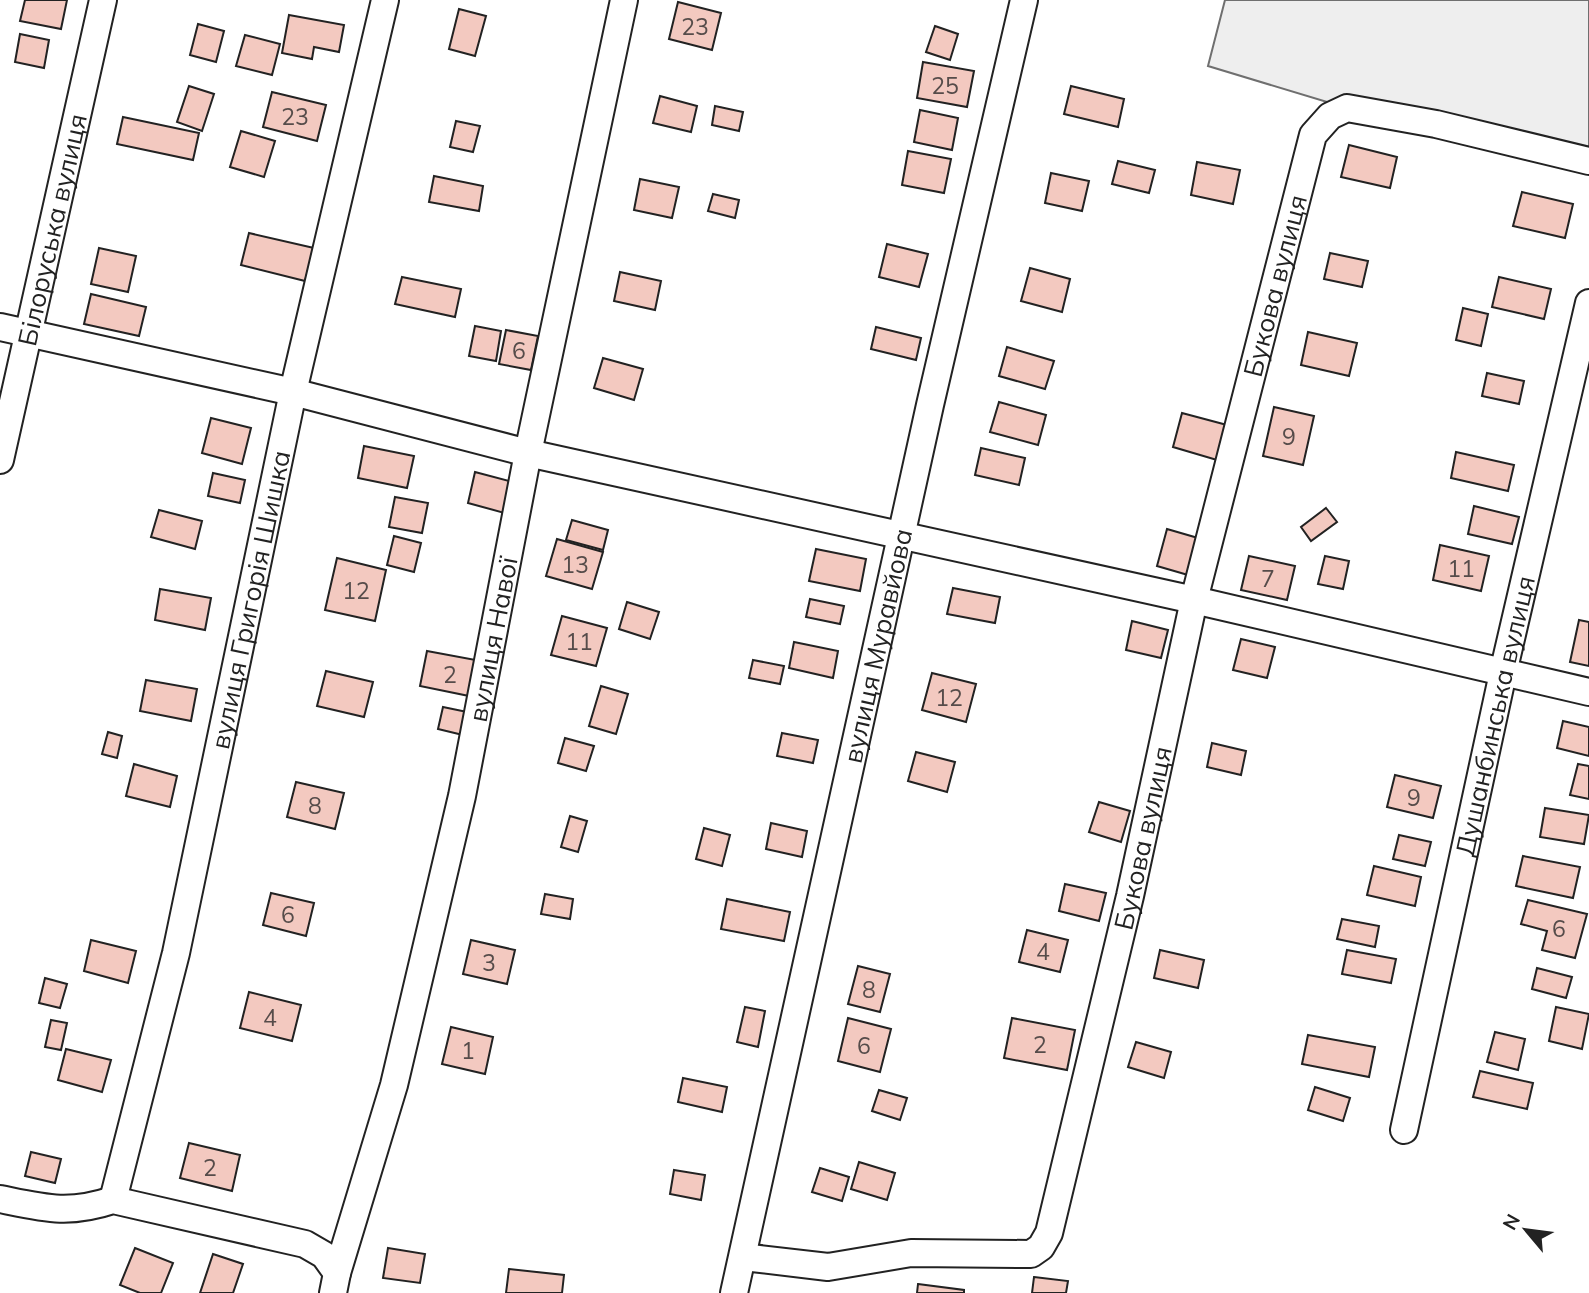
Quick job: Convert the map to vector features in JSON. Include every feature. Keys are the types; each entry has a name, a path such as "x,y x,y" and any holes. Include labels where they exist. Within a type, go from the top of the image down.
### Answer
{"street":[{"name":"Білоруська вулиця","path":"0,460 103,0"},
{"name":"вулиця Григорія Шишка","path":"113,1200 176,953 293,392 385,0"},
{"name":"вулиця Навої","path":"335,1283 394,1086 462,796 528,453 624,0"},
{"name":"вулиця Муравйова","path":"734,1293 1024,0"},
{"name":"Букова вулиця","path":"743,1257 828,1267 911,1253 1031,1254 1041,1247 1049,1233 1130,896 1194,600 1313,135 1330,116 1347,108 1436,124 1589,161"},
{"name":"Душанбинська вулиця","path":"1404,1130 1503,673 1589,303"},
{"path":"0,327 293,392 528,453 1194,600 1589,692"},
{"path":"0,1199 60,1211 91,1208 113,1200 306,1244 324,1255 335,1283"}],"shaded area":[{"path":"1225,0 1589,0 1589,161 1347,108 1208,66"}],"building":[{"path":"25,0 67,0 61,29 20,21"},
{"path":"678,2 721,13 712,50 669,39"},
{"path":"459,9 486,16 475,56 449,49"},
{"path":"289,15 344,25 339,52 314,47 312,59 282,53"},
{"path":"198,24 224,31 216,62 190,55"},
{"path":"935,26 958,34 950,60 926,52"},
{"path":"20,34 49,40 44,68 15,62"},
{"path":"245,35 280,44 272,75 236,66"},
{"path":"923,62 974,71 967,107 917,98"},
{"path":"189,86 214,94 202,131 177,122"},
{"path":"1071,86 1124,99 1118,127 1064,114"},
{"path":"272,92 326,105 317,141 263,127"},
{"path":"660,96 697,106 691,132 653,123"},
{"path":"715,106 743,112 739,131 712,125"},
{"path":"920,110 958,118 952,150 914,142"},
{"path":"123,117 199,133 193,160 117,144"},
{"path":"456,121 480,126 473,152 450,147"},
{"path":"241,131 275,141 264,177 230,167"},
{"path":"1349,145 1397,157 1390,188 1341,177"},
{"path":"908,151 951,159 944,193 902,185"},
{"path":"1118,161 1155,170 1149,193 1112,184"},
{"path":"1197,162 1240,170 1233,204 1191,195"},
{"path":"1051,173 1089,181 1082,211 1045,203"},
{"path":"434,176 483,186 479,211 429,202"},
{"path":"640,179 679,187 672,218 634,210"},
{"path":"1522,192 1573,204 1565,238 1513,226"},
{"path":"713,194 739,200 735,218 708,211"},
{"path":"249,233 314,248 305,281 241,265"},
{"path":"887,244 928,254 919,287 879,277"},
{"path":"99,248 136,256 128,292 91,284"},
{"path":"1330,253 1368,261 1362,287 1324,279"},
{"path":"1030,268 1070,279 1062,312 1021,301"},
{"path":"620,272 661,281 655,310 614,301"},
{"path":"402,277 461,289 455,317 395,304"},
{"path":"1499,277 1551,289 1544,319 1492,307"},
{"path":"91,294 146,307 139,336 84,324"},
{"path":"1463,308 1488,314 1481,346 1456,340"},
{"path":"475,326 501,331 496,361 469,356"},
{"path":"876,327 921,338 916,360 871,349"},
{"path":"506,330 538,336 531,370 499,364"},
{"path":"1308,332 1357,343 1349,376 1301,365"},
{"path":"1007,347 1054,361 1045,389 999,376"},
{"path":"603,358 643,369 634,400 594,388"},
{"path":"1487,373 1524,381 1519,404 1482,396"},
{"path":"999,402 1046,415 1038,445 990,432"},
{"path":"1274,407 1314,416 1303,465 1263,456"},
{"path":"1182,413 1227,425 1217,460 1173,447"},
{"path":"211,418 251,428 242,464 202,453"},
{"path":"364,446 414,456 407,488 358,478"},
{"path":"981,448 1025,458 1019,485 975,475"},
{"path":"1456,452 1514,465 1508,491 1451,478"},
{"path":"475,472 520,484 512,515 468,503"},
{"path":"213,473 245,480 240,503 208,496"},
{"path":"395,497 428,503 422,533 389,527"},
{"path":"1474,506 1519,517 1512,544 1468,534"},
{"path":"1326,508 1337,522 1311,541 1301,527"},
{"path":"159,510 202,521 195,549 151,537"},
{"path":"572,520 608,530 603,550 566,540"},
{"path":"1167,529 1198,538 1188,575 1157,566"},
{"path":"394,536 421,543 414,572 387,565"},
{"path":"557,539 603,552 592,589 546,576"},
{"path":"1440,545 1489,556 1481,591 1433,580"},
{"path":"816,549 866,559 860,591 809,581"},
{"path":"1249,556 1295,566 1287,600 1241,590"},
{"path":"1325,556 1349,561 1343,589 1318,584"},
{"path":"337,558 386,570 375,621 325,610"},
{"path":"953,588 1000,597 995,623 947,614"},
{"path":"160,589 211,598 205,630 155,620"},
{"path":"810,599 844,606 840,624 806,617"},
{"path":"627,602 659,612 650,639 619,629"},
{"path":"562,616 607,628 596,666 551,655"},
{"path":"1579,620 1589,622 1589,666 1570,662"},
{"path":"1132,621 1168,630 1161,658 1126,650"},
{"path":"1241,639 1275,647 1267,678 1233,670"},
{"path":"794,642 838,651 833,678 789,668"},
{"path":"427,651 481,661 474,697 420,686"},
{"path":"753,660 784,666 780,684 749,678"},
{"path":"326,671 373,682 364,717 317,706"},
{"path":"932,673 976,684 966,722 922,710"},
{"path":"146,680 197,689 191,721 140,711"},
{"path":"601,686 628,694 616,734 589,726"},
{"path":"443,707 472,713 467,736 438,729"},
{"path":"1563,721 1589,727 1589,756 1557,748"},
{"path":"108,732 122,736 117,758 102,754"},
{"path":"782,733 818,740 813,763 777,756"},
{"path":"565,738 594,746 586,771 558,763"},
{"path":"1212,743 1246,751 1241,775 1207,767"},
{"path":"916,752 955,762 947,792 908,781"},
{"path":"134,764 177,776 170,807 126,796"},
{"path":"1578,764 1589,766 1589,799 1570,795"},
{"path":"1395,775 1441,786 1433,818 1387,807"},
{"path":"296,782 344,793 335,829 287,817"},
{"path":"1099,802 1130,811 1121,842 1089,832"},
{"path":"1545,808 1589,815 1584,844 1540,837"},
{"path":"570,816 587,821 578,852 561,847"},
{"path":"771,823 807,831 802,857 766,849"},
{"path":"704,828 730,835 722,866 696,859"},
{"path":"1399,835 1431,842 1425,866 1393,859"},
{"path":"1523,856 1580,867 1573,898 1516,886"},
{"path":"1374,866 1421,877 1415,906 1367,895"},
{"path":"1065,884 1106,893 1099,921 1059,911"},
{"path":"271,893 314,903 306,936 263,925"},
{"path":"545,894 573,899 570,919 541,914"},
{"path":"727,899 790,912 784,941 721,929"},
{"path":"1528,900 1587,914 1575,958 1542,950 1547,931 1521,924"},
{"path":"1342,919 1379,926 1375,947 1337,939"},
{"path":"1027,930 1068,940 1060,972 1019,962"},
{"path":"91,940 136,951 128,983 84,971"},
{"path":"471,940 515,950 507,984 463,974"},
{"path":"1160,950 1204,960 1198,988 1154,978"},
{"path":"1347,950 1396,959 1391,983 1342,974"},
{"path":"858,966 890,974 880,1012 848,1004"},
{"path":"1537,968 1572,977 1566,998 1532,989"},
{"path":"45,978 67,984 60,1008 39,1003"},
{"path":"249,992 301,1005 292,1041 240,1028"},
{"path":"745,1007 765,1011 758,1047 737,1042"},
{"path":"1556,1007 1589,1014 1582,1049 1549,1041"},
{"path":"848,1018 891,1029 880,1072 838,1061"},
{"path":"1012,1018 1075,1030 1067,1070 1004,1058"},
{"path":"51,1020 67,1023 61,1050 45,1047"},
{"path":"451,1027 493,1037 485,1074 442,1064"},
{"path":"1495,1032 1525,1039 1518,1070 1487,1062"},
{"path":"1308,1035 1375,1047 1369,1077 1302,1064"},
{"path":"1136,1042 1171,1052 1164,1078 1128,1067"},
{"path":"66,1049 111,1060 102,1092 58,1080"},
{"path":"1480,1071 1533,1083 1527,1109 1473,1097"},
{"path":"683,1078 727,1087 722,1112 678,1102"},
{"path":"1315,1087 1350,1098 1343,1121 1308,1110"},
{"path":"879,1090 907,1098 900,1120 872,1111"},
{"path":"189,1143 240,1155 232,1191 180,1178"},
{"path":"31,1152 61,1159 55,1183 25,1176"},
{"path":"859,1162 895,1173 887,1200 851,1189"},
{"path":"820,1168 849,1177 842,1201 812,1192"},
{"path":"674,1170 705,1175 701,1200 670,1194"},
{"path":"135,1248 173,1263 161,1293 140,1293 120,1285"},
{"path":"388,1248 425,1254 420,1283 383,1278"},
{"path":"213,1254 243,1264 233,1293 200,1293"},
{"path":"509,1269 564,1275 562,1293 506,1293"},
{"path":"1034,1277 1068,1281 1066,1293 1032,1293"},
{"path":"918,1284 964,1290 964,1293 917,1293"}]}
